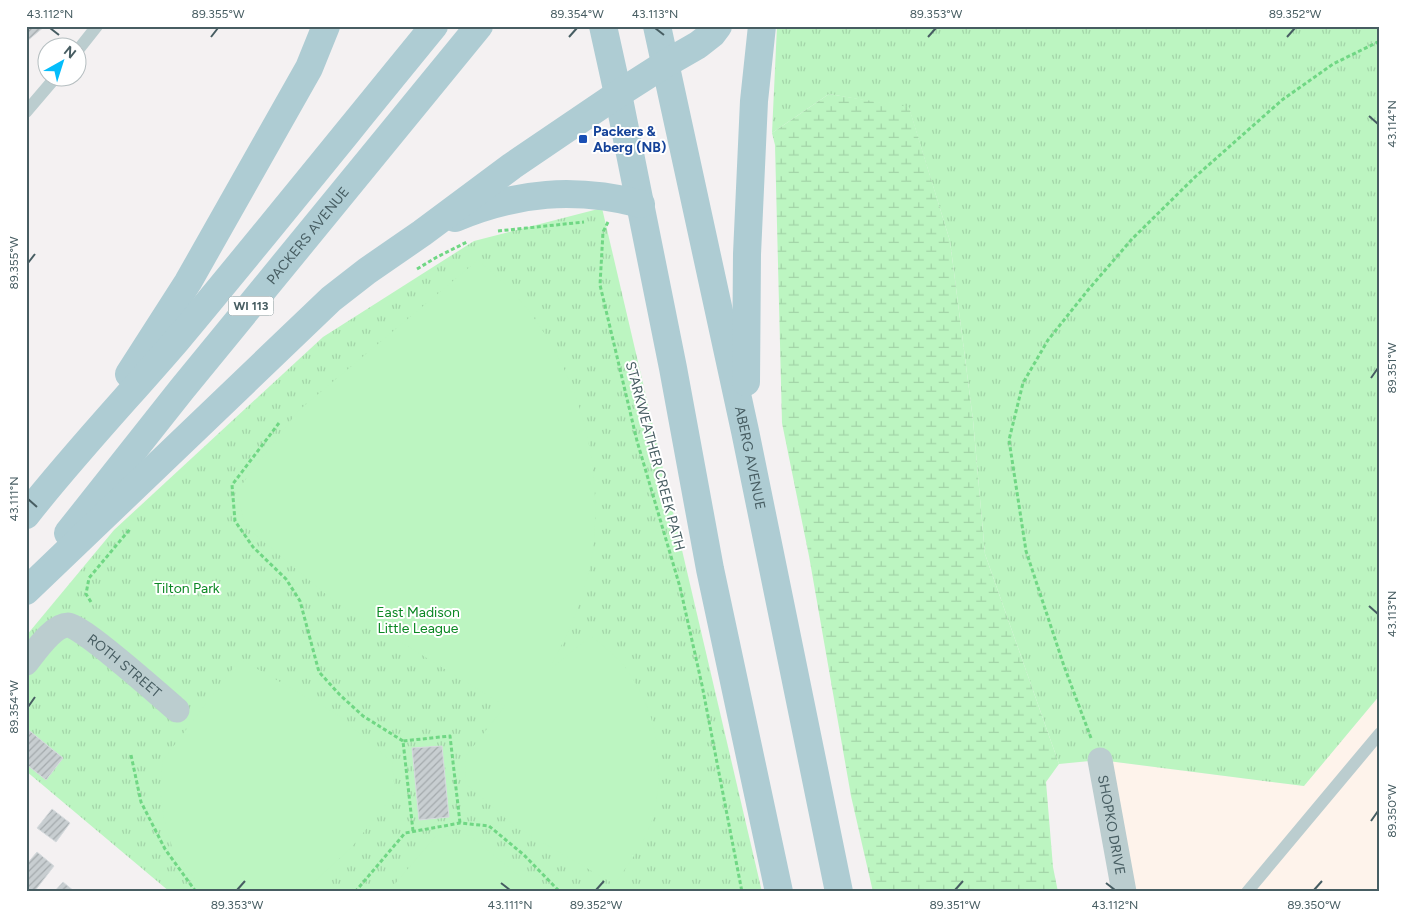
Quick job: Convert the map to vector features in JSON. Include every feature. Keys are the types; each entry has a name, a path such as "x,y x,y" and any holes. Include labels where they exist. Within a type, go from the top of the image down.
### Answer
{"main road":[{"path":"79,450 188,282 309,68 326,26"},
{"name":"WI 113","path":"26,515 79,450 123,403 183,333 434,26"},
{"name":"PACKERS AVENUE","path":"26,589 93,500 160,416 479,26"},
{"path":"603,26 674,368 710,569 779,892"},
{"name":"ABERG AVENUE","path":"657,26 745,431 839,892"},
{"path":"26,589 321,308 367,271 422,234 496,177 618,94 698,45 712,34 718,26"},
{"path":"745,431 747,254 754,101 762,26"},
{"path":"422,234 479,209 516,199 575,194 612,197 641,204"}],"street":[{"name":"ROTH STREET","path":"26,663 51,634 68,625 74,626 90,637 177,710"},
{"name":"SHOPKO DRIVE","path":"1100,760 1124,892"}],"lane":[{"path":"88,38 97,26"},
{"path":"26,112 46,88"},
{"path":"1247,892 1380,733"}],"path":[{"path":"1100,760 1064,666 1026,551 1009,440 1023,384 1048,340 1088,290 1132,239 1195,177 1282,100 1333,64 1380,41"},
{"name":"STARKWEATHER CREEK PATH","path":"612,197 613,215 603,232 600,285 637,441 682,596 702,685 742,892"},
{"path":"495,232 581,222 590,223"},
{"path":"598,223 607,224"},
{"path":"412,273 437,257 470,241"},
{"path":"279,423 232,485 235,521 253,547 286,580 300,601 319,672 340,696 363,716 403,741 450,736 460,823"},
{"path":"91,602 86,594 89,578 130,528"},
{"path":"403,741 413,831"},
{"path":"131,755 141,802 165,849 196,892"},
{"path":"355,892 405,833 460,823 489,826 524,855 560,892"}],"shaded area":[{"path":"1380,695 1380,892 1124,892 1100,760 1304,786"}],"green space":[{"path":"777,26 1380,26 1380,695 1304,786 1100,760 1059,764 985,554 973,420 950,241 909,108 829,94 772,133"},
{"path":"829,94 909,107 950,241 973,420 985,554 1059,764 1046,782 1053,867 1058,892 873,892 851,796 809,556 782,423 775,145 772,133"},
{"name":"East Madison Little League","path":"602,208 762,892 170,892 26,771 26,636 114,530 323,337 474,241"},
{"path":"478,260 517,297 546,337 561,363 573,391 583,419 590,448 595,508 591,564 572,623 548,671 591,636 617,658 629,672 646,704 655,734 658,749 659,780 654,815 637,851 614,884 516,827 466,784 465,757 505,706 334,601 245,526 237,491 298,411"},
{"path":"240,659 341,717 392,762 395,793 351,848 303,892 205,892 173,850 164,819 160,789 163,760"},
{"path":"469,835 524,880 534,892 388,892 436,836"}],"building":[{"path":"26,26 45,26 26,42"},
{"path":"26,728 63,758 46,780 26,764"},
{"path":"442,746 449,817 419,820 412,748"},
{"path":"52,809 70,823 56,842 37,828"},
{"path":"37,852 54,866 34,892 26,892 26,865"},
{"path":"63,882 75,892 54,892"}],"place":[{"name":"Packers & Aberg (NB)","path":"583,139"}],"park label":[{"name":"Tilton Park","path":"187,588"}]}
